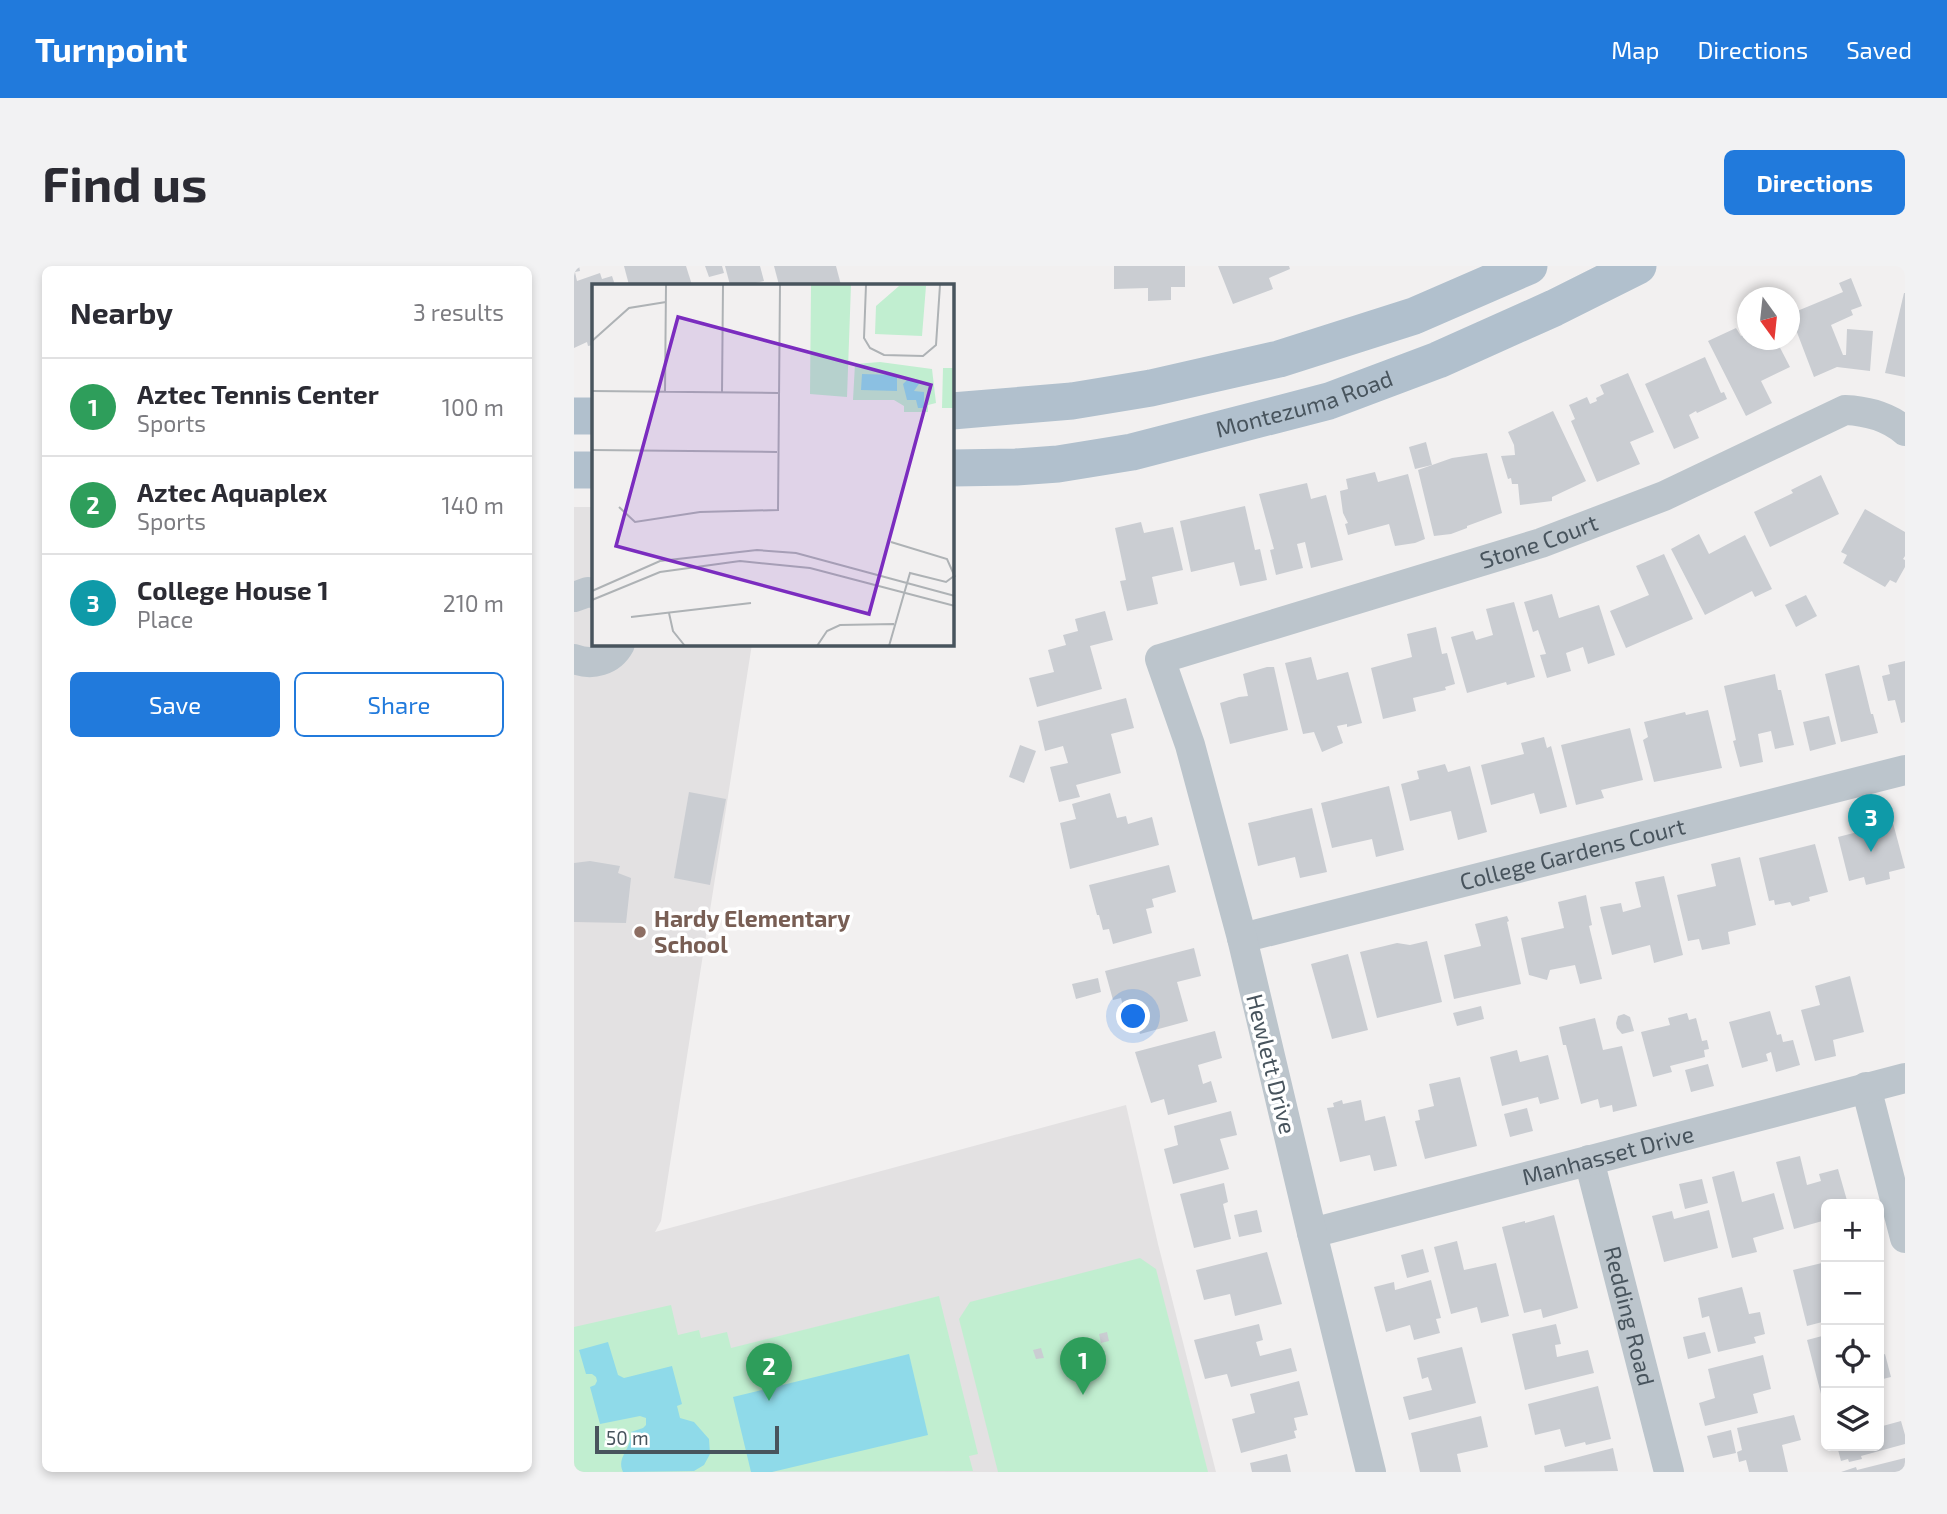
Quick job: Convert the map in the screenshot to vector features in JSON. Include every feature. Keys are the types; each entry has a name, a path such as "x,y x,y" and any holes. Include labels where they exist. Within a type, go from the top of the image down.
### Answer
{"main road":[{"path":"954,411 1072,401 1151,388 1279,359 1414,316 1529,266"},
{"name":"Montezuma Road","path":"954,468 1058,464 1132,452 1329,401 1438,360 1554,308 1638,266"},
{"path":"574,416 592,416"},
{"path":"574,470 592,470"}],"street":[{"name":"Stone Court","path":"1160,659 1541,543 1664,496 1845,410 1862,411 1895,423 1905,431"},
{"path":"574,597 592,593"},
{"path":"574,659 588,663 599,662 609,657 618,646"},
{"name":"Hewlett Drive","path":"1160,659 1189,745 1242,938 1371,1472"},
{"name":"College Gardens Court","path":"1242,938 1905,770"},
{"name":"Manhasset Drive","path":"1312,1233 1905,1078"},
{"path":"1866,1087 1905,1238"},
{"name":"Redding Road","path":"1589,1160 1669,1472"}],"shaded area":[{"path":"574,507 592,507 592,646 752,646 661,1221 655,1232 1126,1105 1216,1472 574,1472"}],"green space":[{"path":"1140,1258 1156,1269 1208,1472 998,1472 959,1319 970,1302"},
{"path":"939,1296 978,1454 969,1456 973,1471 574,1472 574,1327 671,1305 678,1335 699,1330 701,1338 727,1332 731,1348"}],"water":[{"path":"608,1342 618,1375 624,1378 672,1366 682,1404 677,1406 680,1418 694,1422 709,1439 710,1454 704,1465 694,1471 623,1472 621,1462 631,1432 643,1428 646,1418 640,1416 600,1424 590,1387 595,1385 596,1377 586,1374 579,1350"},
{"path":"909,1354 928,1435 772,1472 751,1472 733,1397"}],"building":[{"path":"574,266 579,266 580,271 575,272 577,281 600,273 602,279 612,276 615,284 592,284 592,345 588,346 587,342 574,348"},
{"path":"624,266 686,266 692,284 629,284"},
{"path":"705,266 722,266 724,273 709,277"},
{"path":"725,266 760,266 764,281 730,284"},
{"path":"774,266 836,266 841,284 779,284"},
{"path":"1114,266 1185,266 1185,287 1171,287 1171,300 1148,301 1148,288 1114,289"},
{"path":"1218,266 1289,266 1290,269 1269,278 1273,289 1233,304"},
{"path":"1851,278 1862,306 1851,310 1853,315 1831,325 1843,355 1846,355 1847,329 1873,331 1870,371 1837,367 1814,377 1800,340 1800,310 1843,292 1839,283"},
{"path":"1905,293 1905,377 1885,373"},
{"path":"1736,328 1737,350 1781,350 1790,367 1761,381 1772,403 1746,416 1708,341"},
{"path":"1705,357 1721,393 1724,392 1727,399 1689,415 1699,438 1674,449 1645,384"},
{"path":"1628,373 1654,432 1630,442 1640,464 1597,482 1571,421 1575,419 1569,405 1587,397 1590,404 1597,401 1596,398 1604,394 1600,385"},
{"path":"1553,411 1586,481 1552,497 1552,501 1520,505 1518,484 1512,484 1511,478 1508,479 1501,456 1515,455 1508,432"},
{"path":"1426,442 1432,465 1415,469 1409,447"},
{"path":"1487,453 1502,513 1451,534 1434,536 1418,470 1452,458"},
{"path":"1375,472 1378,482 1408,474 1425,539 1395,546 1389,524 1348,535 1345,524 1348,523 1343,513 1340,491 1348,489 1346,479"},
{"path":"1821,475 1839,514 1770,547 1754,512 1793,493 1791,490"},
{"path":"1307,483 1311,499 1326,495 1343,560 1311,568 1305,542 1297,544 1303,568 1276,575 1270,550 1274,549 1259,494"},
{"path":"1245,506 1255,550 1260,549 1267,580 1240,586 1234,562 1191,572 1180,521"},
{"path":"1865,509 1905,532 1905,567 1896,583 1890,580 1885,587 1843,563 1847,555 1841,552"},
{"path":"1141,522 1144,533 1173,527 1183,570 1152,577 1158,604 1127,611 1120,581 1126,580 1115,528"},
{"path":"1699,534 1709,554 1745,535 1772,589 1755,597 1752,591 1705,615 1671,549"},
{"path":"1664,554 1693,619 1626,648 1610,611 1649,595 1636,566"},
{"path":"1552,594 1559,618 1599,605 1615,655 1588,664 1583,647 1566,653 1571,671 1547,678 1540,655 1546,654 1538,630 1533,632 1524,602"},
{"path":"1806,595 1817,616 1796,627 1785,605"},
{"path":"1514,602 1535,677 1467,693 1451,637 1473,631 1476,640 1493,635 1486,609"},
{"path":"1105,611 1113,640 1090,646 1102,689 1037,707 1029,678 1054,672 1048,650 1066,645 1063,635 1078,631 1075,619"},
{"path":"1436,627 1442,654 1447,653 1455,684 1445,687 1446,690 1413,698 1416,711 1383,719 1371,668 1412,657 1407,634"},
{"path":"1311,657 1317,680 1348,672 1362,723 1347,727 1347,724 1337,726 1343,743 1322,752 1314,732 1303,734 1285,663"},
{"path":"1905,661 1905,722 1901,723 1895,700 1888,701 1882,676 1890,674 1888,665"},
{"path":"1859,665 1878,733 1841,742 1825,674"},
{"path":"1274,667 1288,730 1230,744 1220,703 1248,696 1243,674"},
{"path":"1775,674 1794,745 1775,749 1771,731 1758,734 1763,762 1740,767 1724,686"},
{"path":"1126,698 1134,728 1111,734 1121,773 1076,785 1080,797 1059,802 1050,767 1068,763 1063,746 1045,751 1038,721"},
{"path":"1708,710 1722,768 1654,782 1643,740 1648,737 1644,722 1685,712 1686,715"},
{"path":"1829,716 1836,744 1810,751 1803,722"},
{"path":"1630,728 1643,780 1601,790 1604,798 1576,805 1561,745"},
{"path":"1544,737 1547,748 1551,746 1567,807 1540,814 1534,793 1491,805 1481,765 1524,754 1521,743"},
{"path":"1020,745 1036,751 1024,783 1009,777"},
{"path":"1445,764 1448,772 1470,766 1487,832 1458,840 1451,811 1410,821 1401,784 1419,779 1417,771"},
{"path":"1389,786 1404,850 1376,857 1372,839 1332,848 1321,803"},
{"path":"689,792 726,799 710,885 674,878"},
{"path":"1110,793 1117,818 1126,816 1128,824 1152,817 1159,845 1070,869 1060,823 1076,819 1072,804"},
{"path":"1312,808 1327,872 1300,878 1295,857 1258,866 1248,823"},
{"path":"1893,823 1905,868 1889,872 1890,879 1866,885 1864,877 1849,881 1838,837"},
{"path":"1815,844 1828,892 1809,897 1810,901 1792,906 1790,902 1775,905 1774,900 1769,901 1759,858"},
{"path":"1740,857 1756,925 1728,932 1730,944 1702,950 1699,939 1688,941 1677,895 1716,886 1711,864"},
{"path":"590,861 620,866 618,873 631,878 626,923 574,922 574,863"},
{"path":"1169,865 1176,892 1152,899 1154,907 1146,909 1152,933 1113,944 1109,929 1103,930 1089,885"},
{"path":"1664,876 1683,955 1654,963 1650,945 1612,955 1600,907 1621,903 1623,912 1641,907 1635,882"},
{"path":"1586,895 1592,925 1589,926 1602,979 1580,984 1575,965 1550,970 1547,980 1529,975 1521,938 1564,928 1558,902"},
{"path":"1507,916 1521,984 1454,999 1444,955 1481,946 1475,924"},
{"path":"1427,941 1442,1002 1377,1018 1360,952 1397,943 1410,945"},
{"path":"1194,948 1201,976 1177,982 1188,1021 1140,1034 1136,1020 1127,1022 1121,998 1113,1000 1105,971"},
{"path":"1348,954 1368,1030 1332,1039 1311,964"},
{"path":"1850,976 1864,1032 1833,1040 1836,1056 1815,1061 1801,1010 1820,1005 1815,986"},
{"path":"1098,978 1101,992 1076,999 1072,984"},
{"path":"1481,1006 1484,1019 1457,1026 1453,1013"},
{"path":"1770,1011 1777,1035 1781,1034 1783,1042 1793,1040 1800,1065 1776,1072 1771,1052 1766,1054 1768,1061 1742,1068 1729,1022"},
{"path":"1687,1013 1689,1020 1696,1018 1702,1041 1707,1040 1709,1049 1704,1050 1705,1057 1670,1066 1672,1072 1653,1077 1641,1032 1670,1025 1668,1018"},
{"path":"1624,1014 1630,1017 1634,1031 1622,1034 1616,1023 1618,1016"},
{"path":"1595,1018 1603,1050 1622,1046 1637,1106 1613,1112 1612,1105 1600,1108 1598,1099 1581,1104 1559,1027"},
{"path":"1215,1031 1222,1058 1198,1065 1203,1084 1211,1081 1217,1102 1168,1115 1164,1099 1151,1103 1135,1052"},
{"path":"1517,1050 1520,1062 1548,1055 1559,1099 1540,1104 1538,1097 1502,1106 1490,1057"},
{"path":"1708,1064 1714,1086 1691,1092 1685,1070"},
{"path":"1460,1077 1477,1146 1425,1159 1415,1121 1420,1120 1418,1110 1434,1106 1429,1084"},
{"path":"1342,1100 1343,1104 1361,1100 1365,1121 1385,1116 1397,1166 1374,1171 1370,1155 1340,1162 1327,1108 1334,1107 1333,1103"},
{"path":"1527,1108 1533,1131 1510,1137 1504,1114"},
{"path":"1231,1111 1237,1135 1220,1139 1229,1169 1173,1184 1164,1149 1178,1145 1174,1126"},
{"path":"1800,1156 1807,1185 1821,1181 1819,1174 1838,1169 1847,1199 1821,1199 1821,1221 1794,1229 1776,1162"},
{"path":"1734,1171 1742,1202 1774,1193 1784,1229 1753,1238 1757,1252 1732,1258 1712,1177"},
{"path":"1702,1179 1708,1203 1685,1209 1679,1184"},
{"path":"1224,1183 1228,1202 1223,1204 1231,1239 1194,1248 1180,1194"},
{"path":"1257,1210 1262,1232 1239,1237 1234,1215"},
{"path":"1709,1210 1718,1248 1664,1262 1652,1216 1672,1211 1674,1219"},
{"path":"1554,1215 1578,1308 1543,1318 1541,1309 1524,1313 1502,1227"},
{"path":"1457,1241 1464,1270 1496,1263 1509,1316 1481,1323 1477,1307 1451,1314 1434,1247"},
{"path":"1423,1249 1429,1272 1407,1278 1401,1255"},
{"path":"1267,1252 1282,1304 1235,1316 1230,1294 1204,1300 1196,1270"},
{"path":"1821,1263 1821,1322 1807,1326 1793,1270"},
{"path":"1431,1280 1441,1318 1436,1319 1440,1333 1414,1340 1410,1325 1386,1332 1374,1287 1394,1282 1395,1290"},
{"path":"1742,1287 1749,1314 1760,1312 1765,1334 1754,1337 1756,1343 1718,1352 1709,1316 1702,1318 1698,1298"},
{"path":"1259,1324 1263,1340 1256,1342 1260,1356 1291,1348 1297,1371 1231,1387 1227,1374 1205,1379 1194,1340"},
{"path":"1556,1324 1561,1344 1555,1345 1557,1357 1588,1350 1594,1373 1525,1390 1512,1334"},
{"path":"1107,1332 1109,1341 1101,1343 1099,1334"},
{"path":"1705,1332 1711,1353 1688,1359 1683,1337"},
{"path":"1821,1336 1821,1394 1807,1340"},
{"path":"1462,1347 1476,1403 1409,1420 1403,1397 1432,1390 1428,1377 1422,1379 1417,1358"},
{"path":"1041,1348 1044,1358 1036,1359 1033,1350"},
{"path":"1884,1354 1891,1377 1884,1379"},
{"path":"1763,1355 1771,1389 1753,1394 1758,1413 1705,1426 1699,1403 1715,1398 1708,1369"},
{"path":"1299,1381 1308,1415 1294,1418 1296,1438 1241,1453 1232,1419 1255,1413 1250,1394"},
{"path":"1598,1386 1611,1439 1565,1447 1560,1429 1535,1435 1528,1404"},
{"path":"1794,1415 1801,1440 1782,1445 1788,1472 1749,1472 1746,1460 1739,1462 1737,1452 1742,1450 1737,1428"},
{"path":"1481,1416 1488,1447 1457,1454 1461,1472 1420,1472 1411,1433"},
{"path":"1901,1421 1905,1444 1884,1450 1884,1426"},
{"path":"1731,1430 1736,1453 1713,1458 1707,1436"},
{"path":"1613,1448 1618,1471 1545,1472 1544,1466"},
{"path":"1838,1451 1879,1451 1861,1456 1862,1459 1841,1461"},
{"path":"1287,1454 1291,1472 1252,1472 1250,1463"},
{"path":"1905,1458 1905,1472 1841,1472 1856,1467 1857,1470"}],"place":[{"name":"College House 1","path":"1871,852"},
{"name":"Hardy Elementary School","path":"640,932"},
{"name":"Aztec Tennis Center","path":"1083,1395"},
{"name":"Aztec Aquaplex","path":"769,1401"}]}
